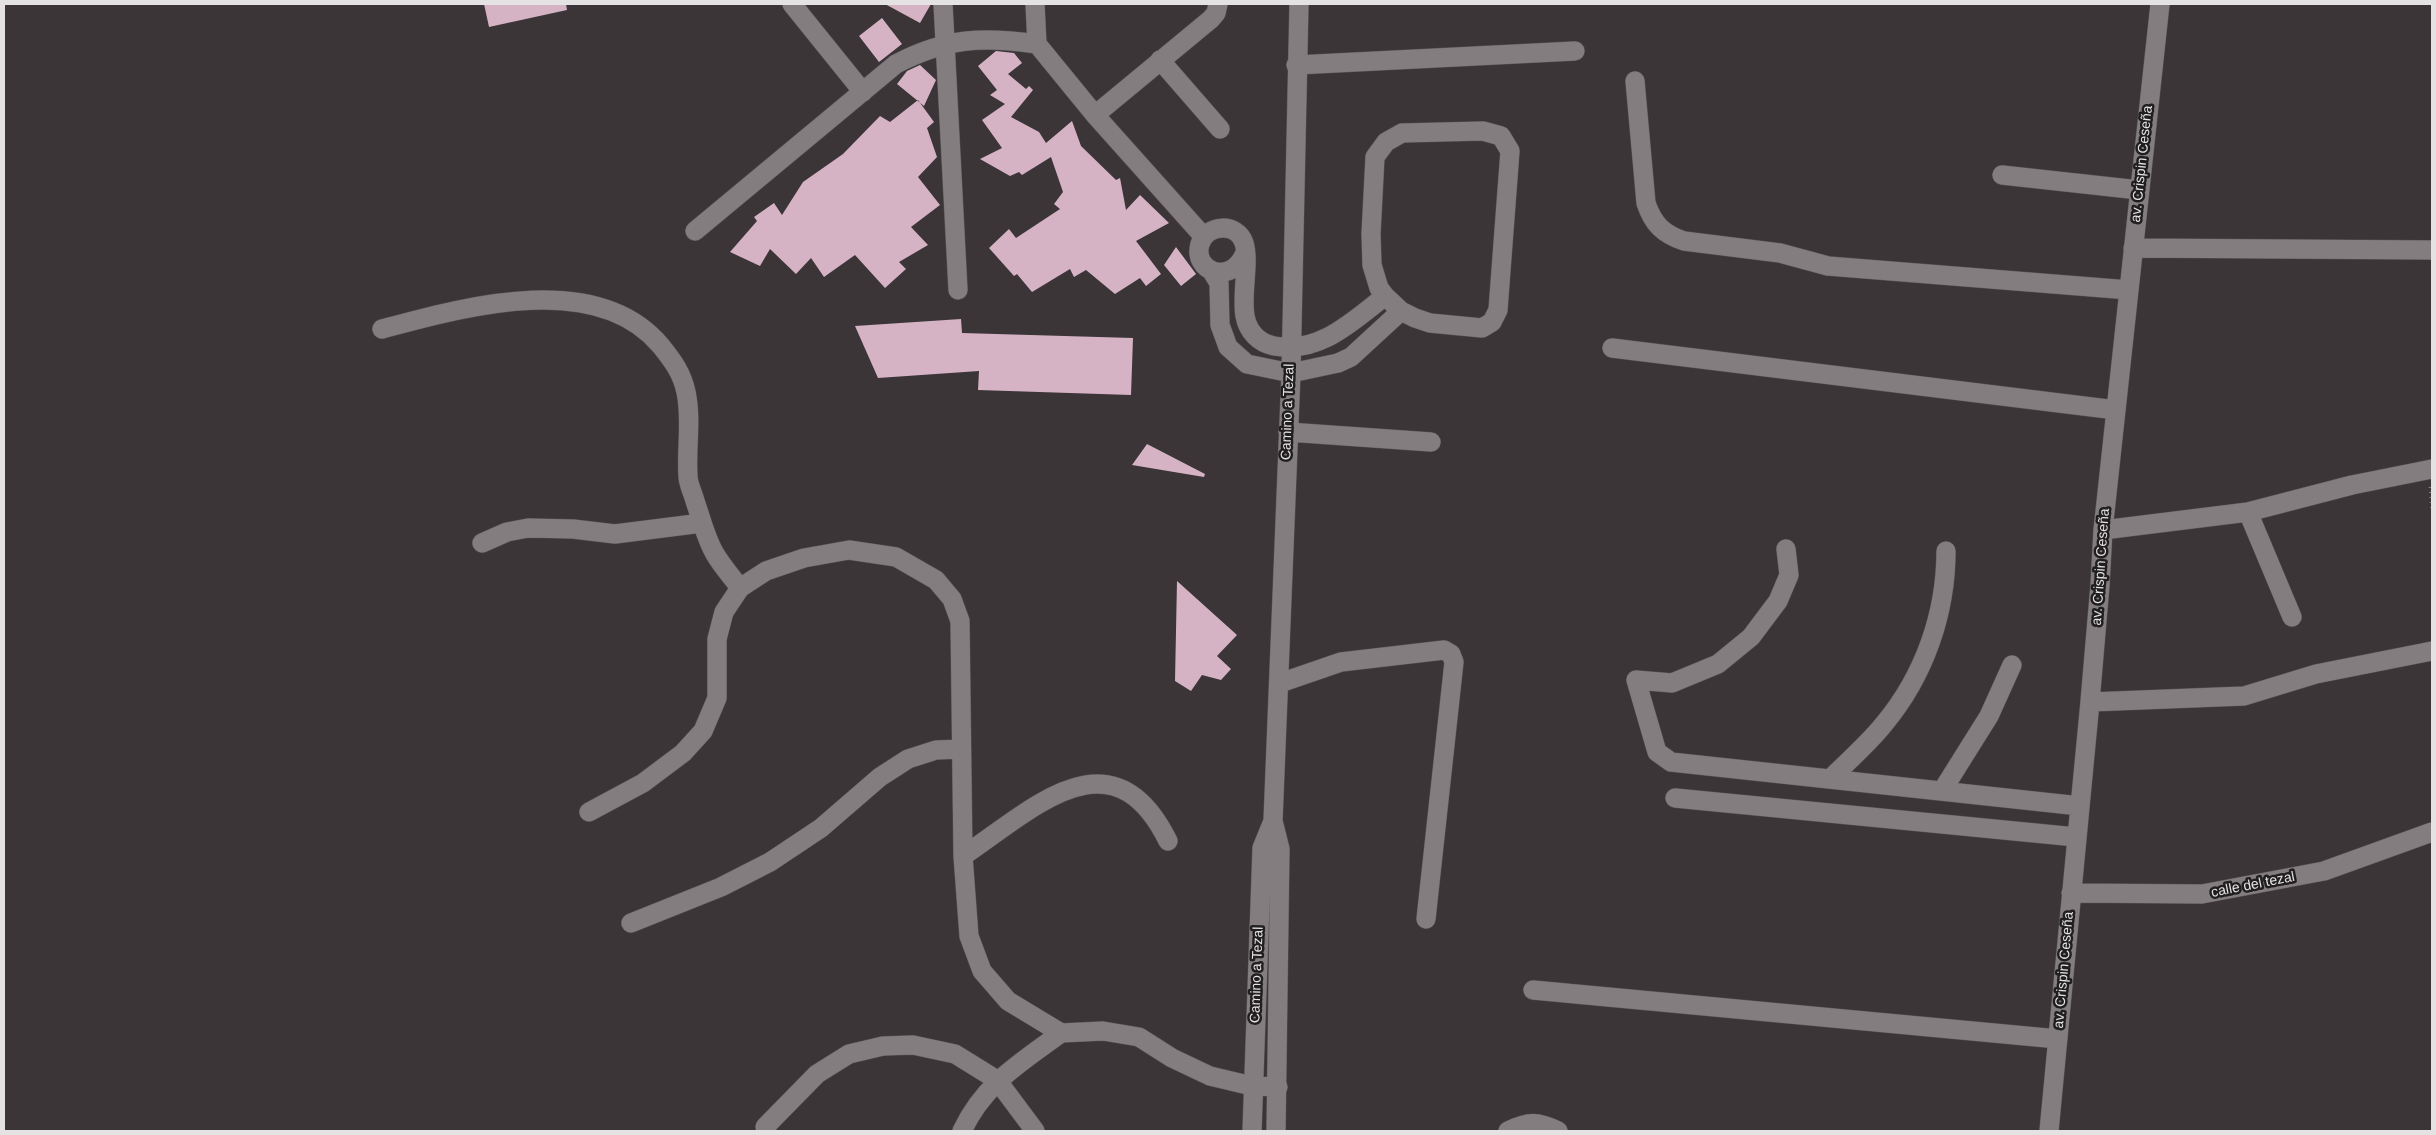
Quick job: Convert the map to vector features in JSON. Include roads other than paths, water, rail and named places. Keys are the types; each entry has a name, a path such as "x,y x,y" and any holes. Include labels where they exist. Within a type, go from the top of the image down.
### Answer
{"street":[{"path":"792,4 863,92"},
{"path":"943,4 958,290"},
{"path":"1035,4 1037,44 1095,115 1204,237"},
{"path":"1095,115 1211,19 1216,13 1218,4"},
{"name":"Camino a Tezal","path":"1276,1131 1280,849 1273,821 1291,373 1298,4"},
{"name":"av. Crispin Ceseña","path":"2049,1131 2090,702 2100,585 2102,530 2130,290 2160,4"},
{"path":"695,231 896,64 921,51 969,39 1007,39 1037,44"},
{"path":"1296,65 1575,51"},
{"path":"1160,60 1220,129"},
{"path":"1635,81 1646,203 1654,222 1670,236 1684,241 1780,253 1828,266 2130,290"},
{"path":"1483,131 1501,136 1510,151 1498,310 1492,322 1482,328 1430,323 1401,311 1384,296 1372,265 1371,234 1375,157 1386,142 1402,133 1483,131"},
{"path":"2002,175 2139,190"},
{"path":"1384,296 1336,334 1320,341 1291,349 1262,344 1251,332 1245,317 1244,243 1237,233 1226,228 1214,229 1204,237 1200,246 1200,255 1204,264 1211,270 1219,284 1220,324 1228,346 1247,364 1291,373 1338,364 1351,358 1401,311"},
{"path":"2133,248 2432,250"},
{"path":"1211,270 1222,273 1232,271 1240,264 1244,255"},
{"path":"382,329 477,307 534,301 575,301 609,309 650,333 677,365 686,392 689,437 688,477 714,554 740,588"},
{"path":"1612,348 2116,410"},
{"path":"1288,432 1431,442"},
{"path":"2102,530 2248,512 2352,485 2432,469"},
{"path":"2248,512 2292,617"},
{"path":"482,543 507,532 528,528 573,529 615,534 702,523"},
{"path":"1786,549 1789,575 1778,601 1751,637 1718,664 1672,683 1636,680 1657,752 1671,762 2080,806"},
{"path":"588,812 643,784 684,753 703,731 717,698 718,639 724,612 740,588 766,572 804,558 849,550 896,557 936,580 952,599 960,621 963,856 969,936 982,971 1008,1001 1061,1034"},
{"path":"1830,779 1884,724 1917,676 1936,625 1946,581 1946,551"},
{"path":"1280,683 1341,662 1444,650 1451,654 1454,662 1426,919"},
{"path":"2090,702 2244,696 2316,674 2432,651"},
{"path":"1942,791 1989,716 2012,665"},
{"path":"631,924 721,887 770,862 821,828 880,777 908,759 936,750 961,749"},
{"path":"963,856 1040,802 1071,787 1096,782 1125,790 1147,806 1168,841"},
{"path":"1675,798 2076,837"},
{"name":"Camino a Tezal","path":"1252,1131 1252,1086 1262,848 1273,821"},
{"name":"calle del tezal","path":"2071,893 2202,894 2324,871 2430,832"},
{"path":"1533,990 2058,1039"},
{"path":"962,1131 971,1112 997,1080 1061,1034 1103,1031 1139,1038 1210,1076 1252,1086 1278,1087"},
{"path":"765,1128 817,1074 849,1054 883,1046 913,1045 955,1054 997,1080 1035,1131"},
{"path":"1508,1131 1524,1123 1543,1124 1558,1131"}]}
